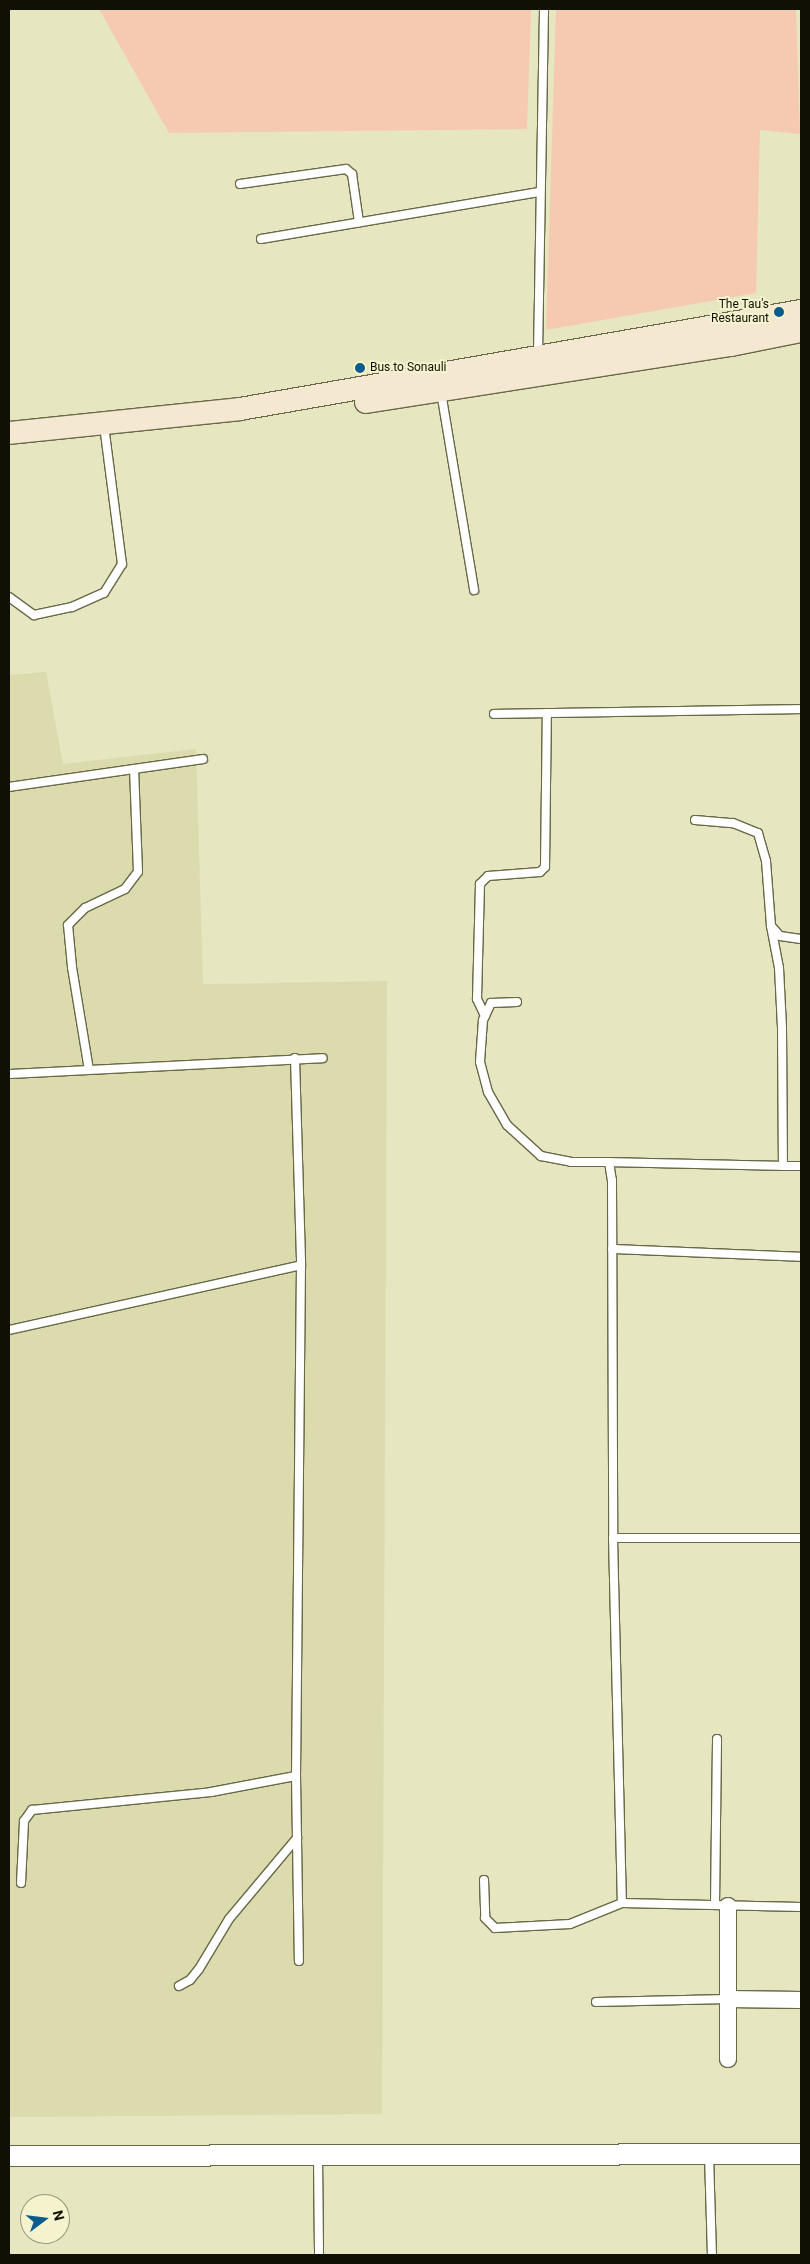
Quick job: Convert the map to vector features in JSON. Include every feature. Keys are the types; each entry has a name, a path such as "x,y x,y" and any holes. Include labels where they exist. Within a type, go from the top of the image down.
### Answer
{"main road":[{"path":"9,433 212,426 440,391 539,366 801,311"},
{"path":"9,447 240,409 539,366 731,345 801,331"}],"street":[{"path":"722,1905 728,1999 728,2059"},
{"path":"728,1999 801,2000"},
{"path":"9,2156 801,2154"}],"lane":[{"path":"539,366 539,192 544,9"},
{"path":"240,184 346,170 352,174 360,222"},
{"path":"261,239 539,192"},
{"path":"440,391 474,590"},
{"path":"9,597 34,615 72,607 104,594 122,564 105,430"},
{"path":"494,714 801,709"},
{"path":"485,1016 477,999 480,884 488,876 540,872 545,867 547,713"},
{"path":"9,787 202,759"},
{"path":"89,1070 72,967 68,925 85,908 125,889 138,872 134,769"},
{"path":"695,820 733,823 758,833 766,861 771,926 779,968 782,1019 783,1166"},
{"path":"771,926 780,936 801,939"},
{"path":"517,1002 491,1002 485,1016 480,1062 488,1092 507,1125 541,1156 571,1162 801,1166"},
{"path":"295,1058 301,1265 296,1776 299,1961"},
{"path":"9,1074 324,1058"},
{"path":"609,1162 612,1249 613,1538 622,1903"},
{"path":"612,1249 801,1257"},
{"path":"9,1330 301,1265"},
{"path":"613,1538 801,1538"},
{"path":"717,1739 722,1905"},
{"path":"21,1883 24,1821 32,1810 211,1792 296,1776"},
{"path":"179,1986 190,1980 199,1969 229,1919 297,1838"},
{"path":"484,1880 485,1918 495,1928 570,1924 622,1903 801,1907"},
{"path":"596,2002 728,1999"},
{"path":"318,2154 319,2255"},
{"path":"709,2154 712,2255"}],"shaded area":[{"path":"99,9 531,9 527,129 169,133"},
{"path":"556,9 796,9 800,134 760,130 756,293 546,330"},
{"path":"46,672 63,764 196,749 203,984 387,981 382,2114 9,2117 9,675"}],"place":[{"name":"The Tau's Restaurant","path":"779,312"},
{"name":"Bus to Sonauli","path":"360,368"}]}
